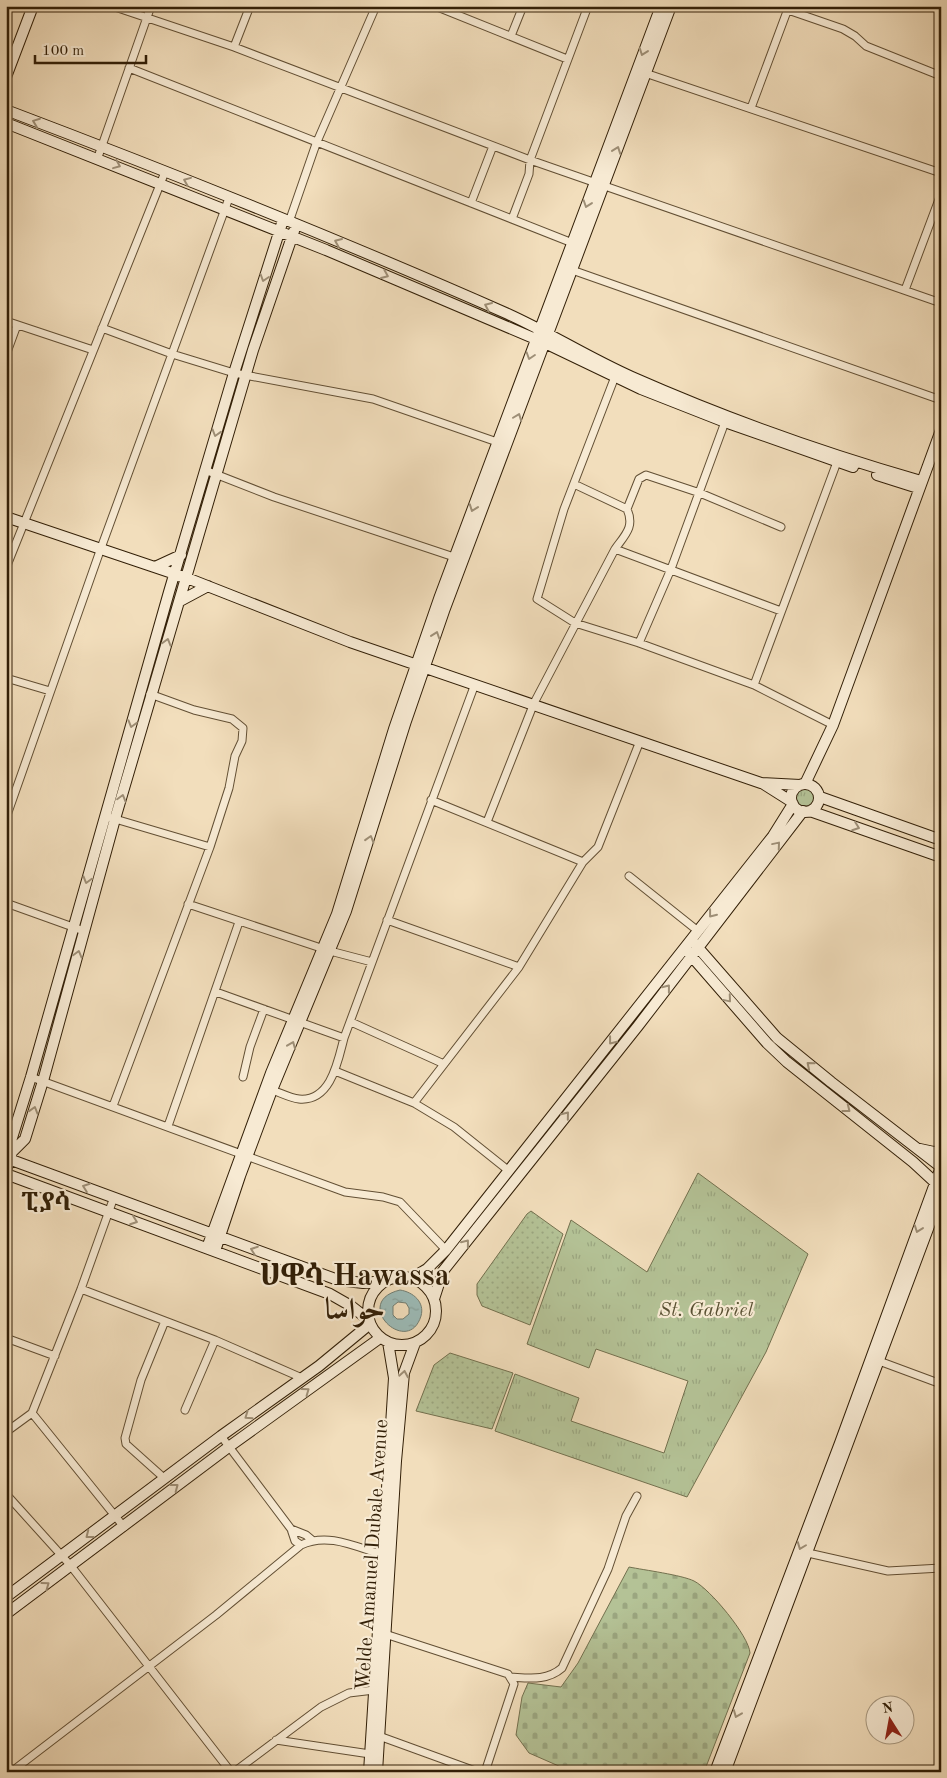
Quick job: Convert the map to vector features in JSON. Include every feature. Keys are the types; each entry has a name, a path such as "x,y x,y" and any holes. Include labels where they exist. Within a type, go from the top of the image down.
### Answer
{"street":[{"path":"6,13 9,6"},
{"path":"6,77 33,6"},
{"path":"112,6 234,46 530,160 941,303"},
{"path":"98,158 151,6"},
{"path":"234,46 250,6"},
{"path":"9,1160 25,1139 43,1081 84,932 110,818 169,592 234,373 279,231 289,222 316,144 376,6"},
{"path":"434,6 567,59"},
{"path":"512,36 523,6"},
{"path":"512,219 529,174 530,160 588,6"},
{"path":"211,1250 244,1154 358,874 421,665 599,184 661,6"},
{"path":"599,184 671,6"},
{"path":"750,108 788,8 843,30 866,46 941,76"},
{"path":"129,68 316,144 577,244"},
{"path":"645,74 941,172"},
{"path":"6,110 289,222 407,272 542,336 616,374 726,422 837,462 920,485"},
{"path":"6,122 224,208 402,282 542,336"},
{"path":"471,203 493,146"},
{"path":"6,568 26,523 165,172"},
{"path":"905,290 941,194"},
{"path":"6,818 101,548 229,198"},
{"path":"9,1160 11,1141 74,928 152,694 266,307 292,236 289,222"},
{"path":"542,336 572,270 577,244"},
{"path":"572,270 941,400"},
{"path":"402,282 407,272"},
{"path":"6,321 93,350"},
{"path":"6,355 17,325"},
{"path":"102,328 172,354 234,373 373,399 503,444"},
{"path":"616,374 574,484 536,595 538,601 575,623 639,643 754,686 833,725"},
{"path":"616,374 920,485"},
{"path":"639,643 671,569 726,422"},
{"path":"412,1278 426,1269 446,1250 693,945 807,811 818,804 810,788 819,757 833,725 941,430"},
{"path":"754,686 837,462"},
{"path":"205,470 274,497 459,559"},
{"path":"487,822 534,703 615,549 629,530 631,521 627,509 639,479 644,475 700,493 781,527"},
{"path":"574,484 627,509"},
{"path":"6,517 187,578 350,642 534,703 762,783 810,788 941,840"},
{"path":"615,549 781,611"},
{"path":"157,568 181,555"},
{"path":"192,559 196,576 204,585"},
{"path":"157,568 169,592"},
{"path":"180,601 204,585"},
{"path":"6,678 50,690"},
{"path":"272,1090 298,1099 308,1098 317,1095 326,1086 335,1072 344,1038 475,684"},
{"path":"113,1106 210,847 228,788 235,756 242,742 243,728 232,719 194,710 142,691"},
{"path":"414,1103 519,967 583,862 598,847 640,741"},
{"path":"762,783 807,811 941,857"},
{"path":"434,1299 443,1271 693,945 773,836 793,803 793,791 810,788"},
{"path":"431,800 583,862"},
{"path":"110,818 210,847"},
{"path":"629,876 778,1038 831,1082 941,1167 938,1185 715,1772"},
{"path":"6,903 84,932"},
{"path":"188,904 326,950 372,962"},
{"path":"387,920 519,967"},
{"path":"168,1126 239,922"},
{"path":"693,945 766,1043 787,1062 914,1162 938,1185"},
{"path":"216,992 344,1038"},
{"path":"243,1077 250,1046 264,1009"},
{"path":"244,1154 272,1090 297,1021"},
{"path":"351,1022 444,1064"},
{"path":"335,1072 414,1103 454,1127 509,1171"},
{"path":"31,1077 345,1192 383,1197 400,1202 446,1250"},
{"path":"917,1148 934,1152 941,1151"},
{"path":"9,1160 338,1280 364,1283 385,1281 398,1277 412,1278 426,1286 434,1299 436,1312 433,1325 426,1336 415,1343 402,1345 384,1340"},
{"path":"6,1174 330,1294 351,1306 369,1322 384,1340 394,1378 369,1772"},
{"path":"725,1772 941,1194"},
{"path":"6,1432 32,1413 56,1356 114,1197"},
{"path":"6,1597 351,1340 369,1322 368,1307 372,1295 385,1281"},
{"path":"81,1289 215,1340 302,1378"},
{"path":"351,1306 357,1322 351,1340"},
{"path":"164,1478 126,1444 124,1438 141,1380 165,1321"},
{"path":"6,1338 56,1356"},
{"path":"185,1410 215,1340"},
{"path":"6,1614 230,1446 384,1340"},
{"name":"Welde Amanuel Dubale Avenue","path":"377,1772 404,1373 415,1343"},
{"path":"879,1361 941,1384"},
{"path":"32,1413 124,1526"},
{"path":"220,1436 230,1446 291,1529 295,1541 301,1545"},
{"path":"6,1494 71,1566 232,1772 336,1698 348,1693 374,1690"},
{"path":"511,1677 540,1678 554,1675 562,1668 608,1569 626,1516 637,1496"},
{"path":"291,1529 306,1535 312,1540"},
{"path":"11,1772 149,1666 301,1545 312,1540 330,1539 382,1555"},
{"path":"808,1553 888,1571 941,1568"},
{"path":"385,1634 508,1674 511,1677 514,1684 485,1772"},
{"path":"379,1736 478,1772"},
{"path":"276,1740 370,1754"}],"green space":[{"path":"805,788 811,791 814,797 811,803 805,806 799,803 796,797 799,791"},
{"name":"St. Gabriel","path":"698,1173 808,1254 766,1352 687,1497 495,1431 515,1374 579,1398 571,1421 664,1453 688,1381 596,1349 589,1368 527,1344 571,1220 647,1272"},
{"path":"531,1211 563,1234 530,1325 482,1306 477,1295 477,1284"},
{"path":"450,1353 513,1373 492,1429 416,1411 434,1365"},
{"path":"629,1567 694,1581 709,1593 728,1614 748,1645 750,1653 704,1772 654,1772 645,1769 604,1771 561,1767 529,1753 516,1735 522,1697 528,1683 561,1687 578,1663"}],"water":[{"path":"400,1290 417,1298 422,1311 414,1327 405,1331 395,1329 387,1323 381,1315 380,1305 386,1296","holes":["398,1302 406,1303 409,1308 409,1314 403,1319 397,1319 393,1315 393,1306"]}],"district":[{"name":"ፒያሳ","path":"46,1203"},
{"name":"ሀዋሳ Hawassa حواسا","path":"355,1294"}]}
